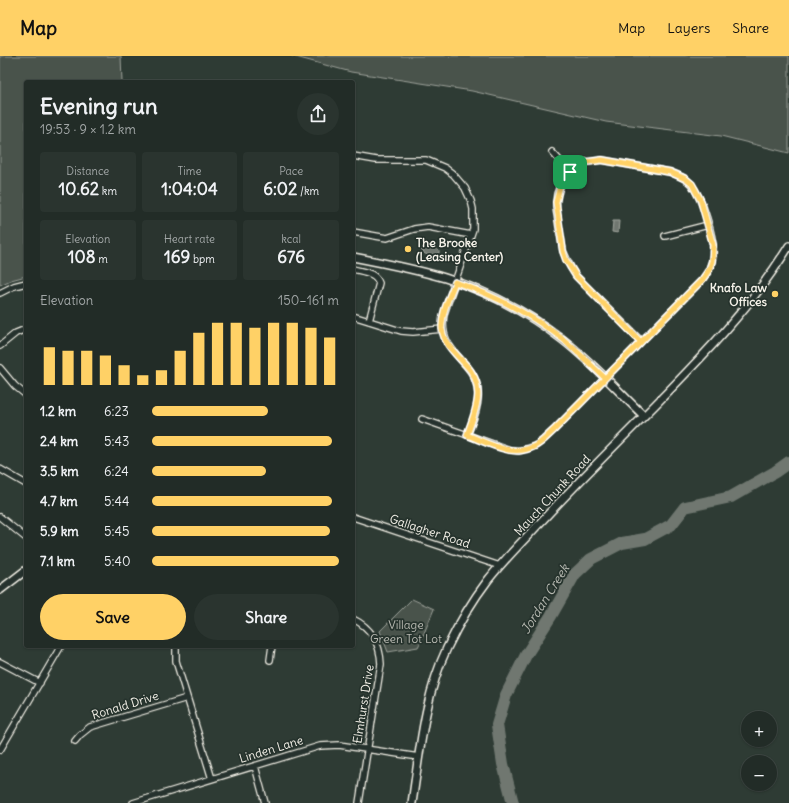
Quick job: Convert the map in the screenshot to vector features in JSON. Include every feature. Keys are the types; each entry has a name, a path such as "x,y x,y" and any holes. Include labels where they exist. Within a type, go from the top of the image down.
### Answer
{"main road":[{"name":"Mauch Chunk Road","path":"412,803 428,704 446,650 463,617 478,594 500,566 593,467 708,351 739,316 789,246"},
{"path":"355,257 418,271 455,282 491,296 533,319 563,340 644,416"},
{"path":"0,590 24,572"}],"street":[{"path":"552,152 570,172"},
{"path":"355,156 387,160 426,160 445,168 459,180 469,198 473,209 474,219 471,236 444,314 442,329 452,352 470,370 477,386 478,403 467,435"},
{"path":"422,419 510,450 518,451 535,446 542,441 641,342 702,280 709,270 713,253 713,245 701,201 692,184 679,175 670,172 602,160 587,162 570,172 560,186 556,202 563,251 566,260 576,276 641,342"},
{"path":"665,236 708,225"},
{"path":"355,232 387,238 414,229 428,227 471,236"},
{"path":"355,270 370,274 377,279 379,283 369,321"},
{"path":"0,292 14,286 24,284"},
{"path":"355,317 401,331 410,332 442,329"},
{"path":"0,346 24,330"},
{"path":"0,368 11,382 24,393"},
{"path":"0,469 24,483"},
{"path":"0,517 24,536"},
{"name":"Gallagher Road","path":"355,518 500,566"},
{"name":"Elmhurst Drive","path":"355,621 371,632 381,654 381,664 359,803"},
{"path":"0,750 60,648"},
{"path":"176,648 176,661 212,779"},
{"path":"270,660 272,648"},
{"path":"0,662 40,683"},
{"name":"Ronald Drive","path":"75,741 90,727 187,698"},
{"name":"Linden Lane","path":"133,803 320,746 339,745 419,757"},
{"path":"255,766 265,803"},
{"path":"158,796 160,803"}],"green space":[{"path":"0,56 121,56 122,80 24,80 24,277 0,285"},
{"path":"292,56 789,56 789,153 721,136 606,122 472,91 351,72"},
{"name":"Village Green Tot Lot","path":"412,599 434,609 420,643 418,647 388,652 380,631"}],"shaded area":[{"path":"613,221 619,221 618,233 612,232"},
{"path":"423,246 436,248 439,253 434,256 425,254 421,250"}],"waterway":[{"name":"Jordan Creek","path":"513,803 503,764 497,725 506,695 526,655 551,616 575,574 591,559 622,543 645,539 671,525 685,507 731,497 775,472 789,462"}],"place":[{"name":"The Brooke (Leasing Center)","path":"408,249"},
{"name":"Knafo Law Offices","path":"775,294"}],"route":[{"path":"570,172 560,186 556,202 563,251 566,260 576,276 641,342 605,378 563,340 533,319 491,296 455,282 444,314 442,329 452,352 470,370 477,386 478,403 467,435 503,449 518,451 535,446 542,441 554,430 702,280 705,277 712,261 713,245 701,201 692,184 686,179 670,172 602,160 594,160 581,164 570,172"}]}
